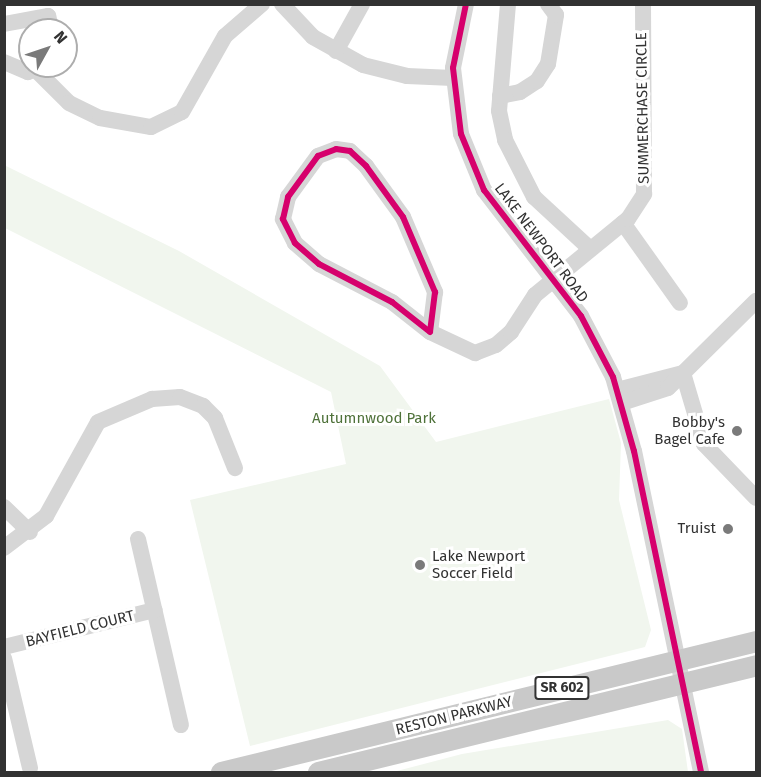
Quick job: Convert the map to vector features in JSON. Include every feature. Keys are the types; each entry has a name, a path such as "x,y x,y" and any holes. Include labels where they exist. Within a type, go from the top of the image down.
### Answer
{"main road":[{"name":"RESTON PARKWAY","path":"221,772 756,641"},
{"name":"RESTON PARKWAY","path":"318,772 756,665"}],"street":[{"path":"49,78 69,103 100,118 151,128 182,111 225,36 262,4"},
{"path":"282,4 313,37 336,51 407,76 453,78"},
{"path":"336,51 362,4"},
{"name":"LAKE NEWPORT ROAD","path":"466,4 453,78 474,171 591,332 620,397 701,772"},
{"path":"508,4 500,96 505,140 519,176 588,248"},
{"path":"500,96 520,92 537,81 548,64 556,15 548,4"},
{"name":"SUMMERCHASE CIRCLE","path":"430,332 435,292 403,217 350,151 336,149 318,156 288,197 283,219 296,243 319,264 392,302 430,332 475,353 496,345 511,332 535,295 588,248 623,223 644,194 642,4"},
{"path":"623,223 680,303"},
{"path":"620,397 683,373 756,301"},
{"path":"683,373 704,444 756,498"},
{"path":"4,548 30,532 46,516 98,422 152,399 180,397 203,406 215,417 235,468"},
{"path":"4,507 30,532"},
{"name":"BAYFIELD COURT","path":"138,539 181,725"},
{"name":"BAYFIELD COURT","path":"4,647 155,610"},
{"path":"4,658 30,768"}],"green space":[{"name":"Lake Newport Soccer Field","path":"4,165 179,251 380,366 436,442 609,399 621,443 619,500 651,630 645,647 250,746 190,500 346,464 331,392 5,228"},
{"path":"668,720 682,729 688,772 393,772 462,754"}],"cycle path":[{"path":"466,4 453,68 461,134 484,190 581,316 613,377 634,451 701,772"},
{"path":"336,149 350,151 366,166 403,217 435,292 430,332 392,302 319,264 295,243 283,219 288,197 318,156 336,149"}],"place":[{"name":"Bobby's Bagel Cafe","path":"737,431"},
{"name":"Truist","path":"728,529"},
{"name":"Lake Newport Soccer Field","path":"420,565"}],"park label":[{"name":"Autumnwood Park","path":"374,419"}]}
